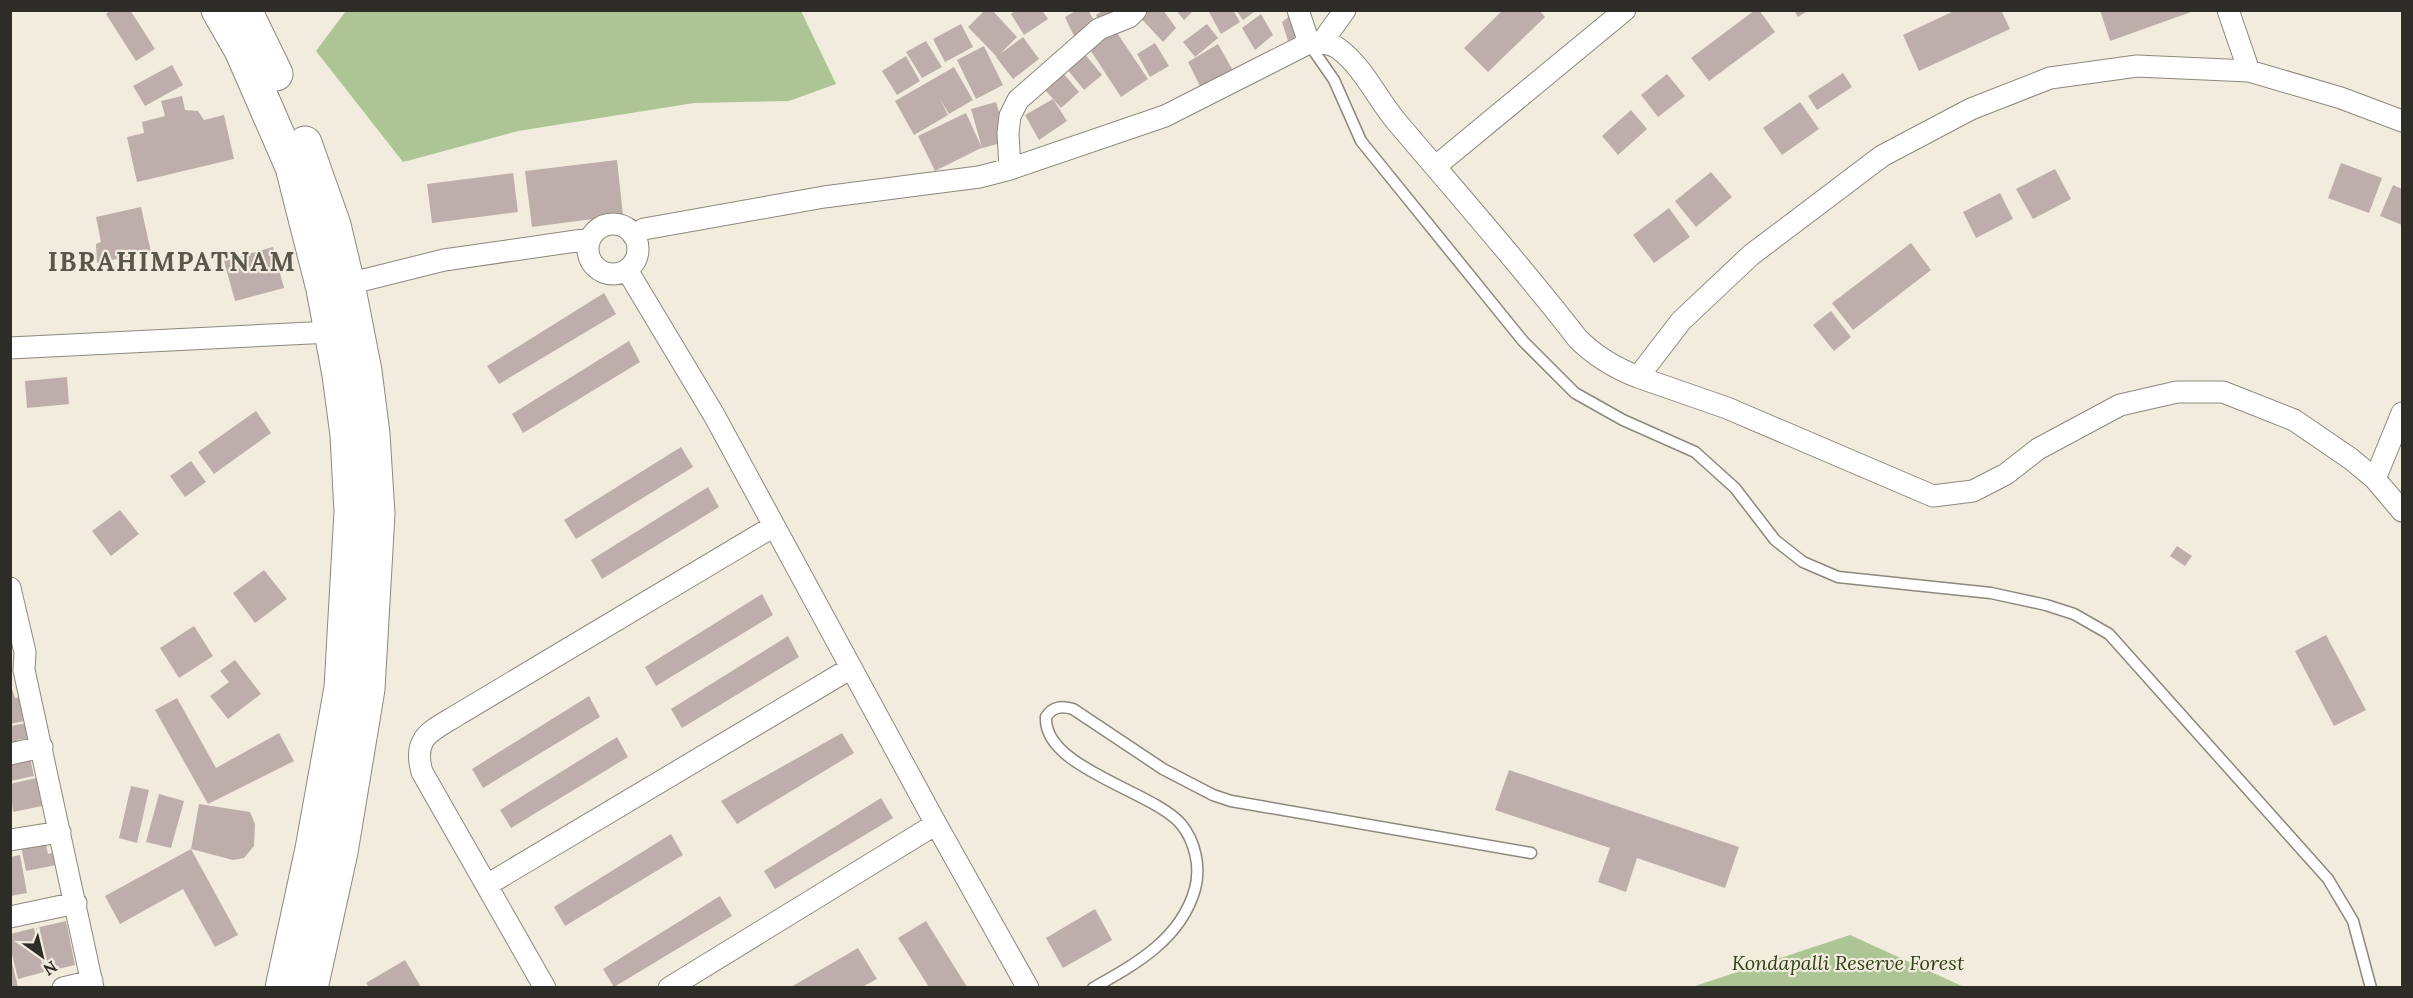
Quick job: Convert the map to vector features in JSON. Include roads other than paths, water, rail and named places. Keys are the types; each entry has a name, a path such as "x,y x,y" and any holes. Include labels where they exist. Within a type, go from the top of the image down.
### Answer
{"highway":[{"path":"229,12 262,43 311,157 334,225 348,284 365,372 371,423 378,526 368,689 341,852 311,987"},
{"path":"229,12 241,50 292,167 331,332 347,435 351,512 341,688 312,849 282,987"}],"street":[{"path":"1010,169 1009,124 1010,116 1018,100 1099,29 1130,17 1136,10"},
{"path":"1298,10 1315,43"},
{"path":"633,235 644,228 729,213 824,197 979,177 1010,169 1165,116 1315,43 1345,10"},
{"path":"1436,166 1625,10"},
{"path":"2228,10 2249,71"},
{"path":"1315,43 1337,47 1355,63 1394,118 1542,292 1578,339 1594,355 1616,368 1727,408 1933,496 1973,491 2006,474 2038,449 2120,405 2177,393 2223,392 2294,420 2375,479 2403,512"},
{"path":"1638,377 1682,321 1751,255 1882,156 1971,109 2050,78 2137,66 2249,71 2341,98 2403,121"},
{"path":"348,284 444,260 590,239 602,227 610,225 627,229 633,235 637,251 635,260 627,270 615,274 598,270 589,256 590,239"},
{"path":"627,270 714,415 936,824 1028,987"},
{"path":"10,348 331,332"},
{"path":"2375,479 2403,413"},
{"path":"545,987 422,772 418,756 420,744 432,731 459,714 774,526"},
{"path":"10,588 25,652 17,672 42,747 93,984 63,987"},
{"path":"487,885 851,669"},
{"path":"10,754 42,747"},
{"path":"669,987 936,824"},
{"path":"10,840 60,832"},
{"path":"10,917 76,903"}],"lane":[{"path":"1315,43 1334,80 1360,141 1523,341 1575,393 1623,420 1695,452 1735,488 1775,540 1803,562 1838,577 1991,593 2046,605 2074,614 2109,634 2328,879 2353,921 2371,987"},
{"path":"1093,987 1148,955 1167,939 1191,902 1197,880 1195,852 1180,822 1100,775 1060,748 1049,735 1046,723 1046,717 1055,708 1063,706 1073,709 1163,769 1213,795 1231,801 1531,852"}],"district":[{"name":"IBRAHIMPATNAM","path":"172,261"}],"park label":[{"name":"Kondapalli Reserve Forest","path":"1848,962"}]}
